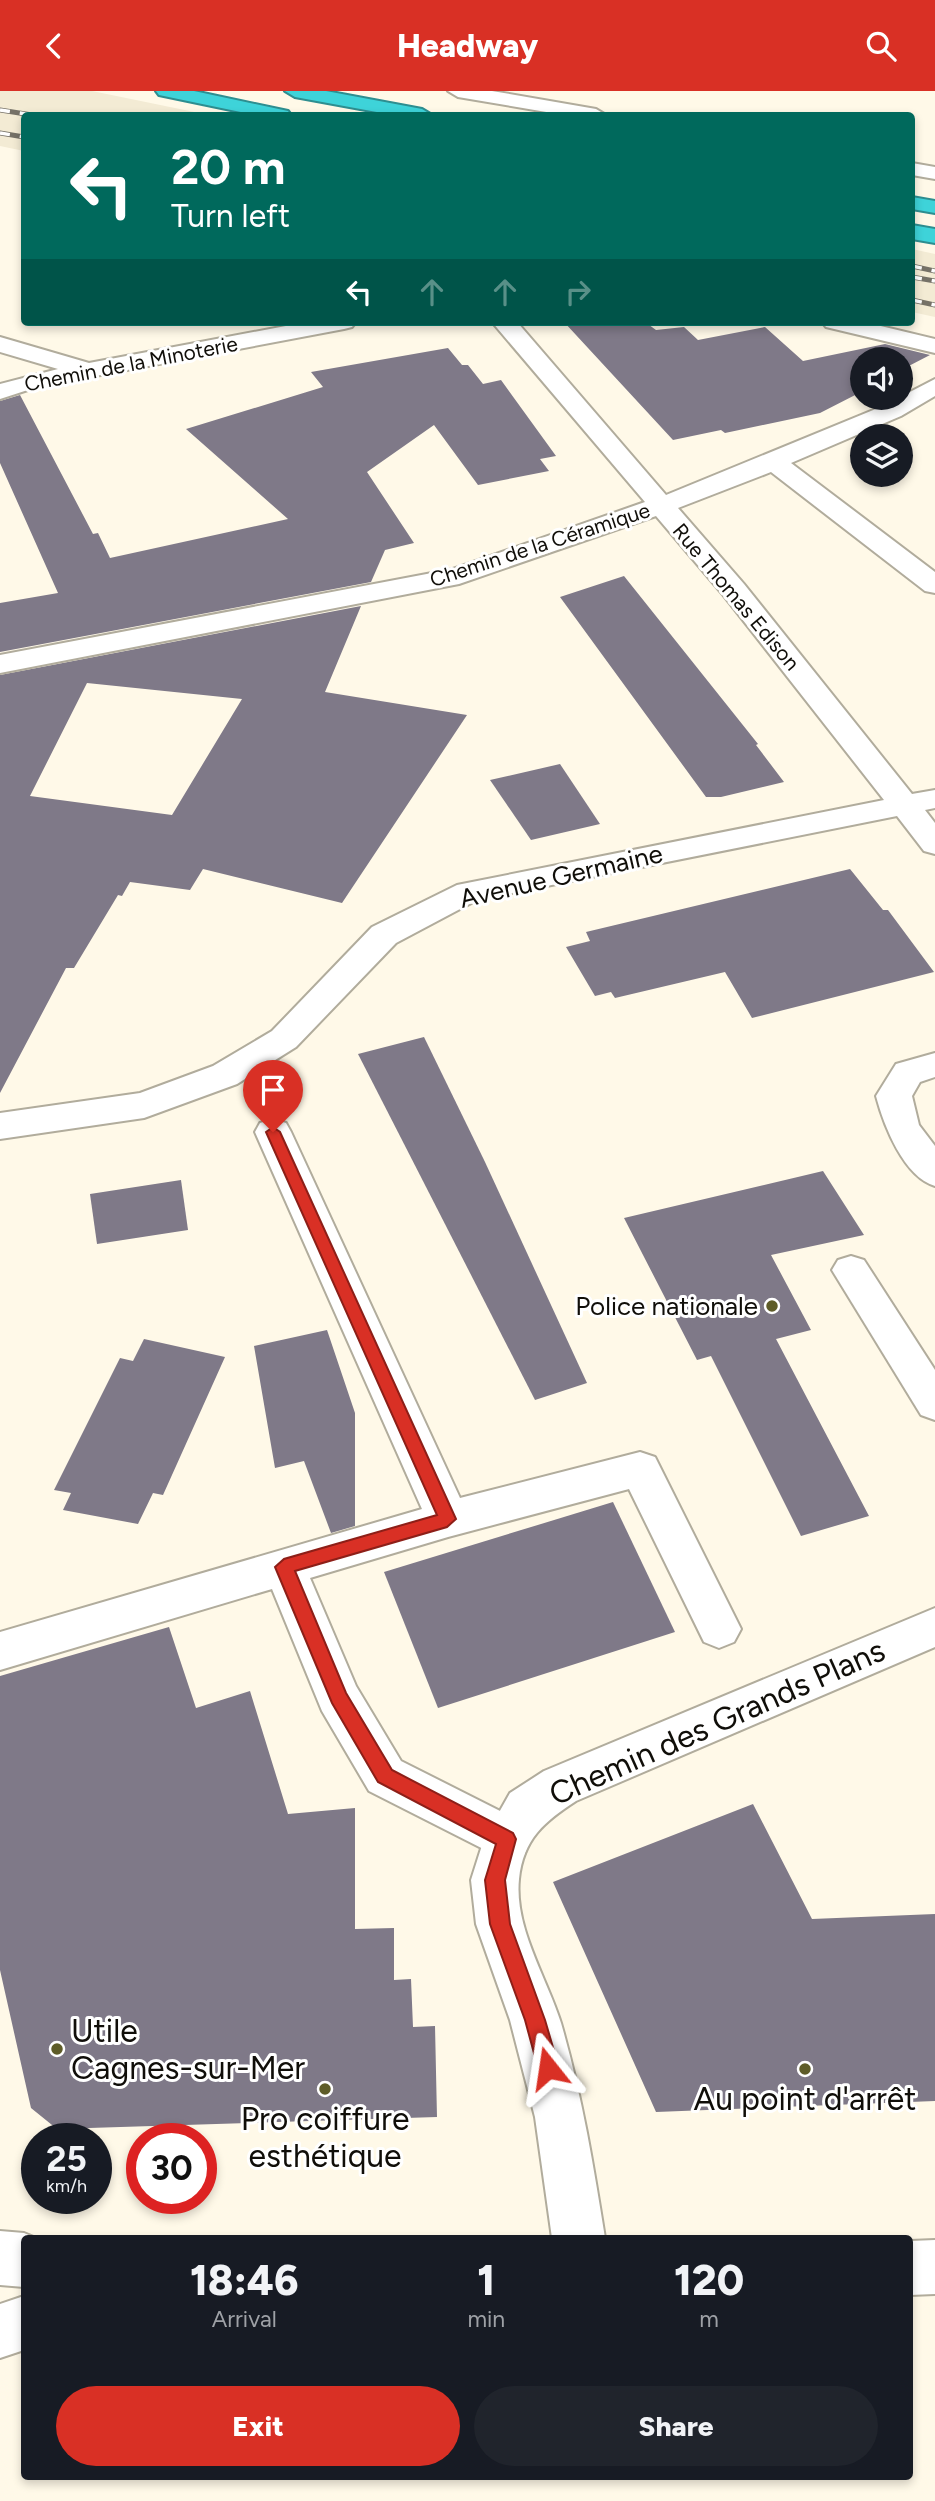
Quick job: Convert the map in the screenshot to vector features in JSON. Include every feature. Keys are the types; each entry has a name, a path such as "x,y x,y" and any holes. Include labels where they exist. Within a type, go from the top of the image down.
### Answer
{"highway":[{"path":"166,91 267,112"},
{"path":"295,91 406,112"},
{"path":"915,204 935,207"},
{"path":"915,233 935,236"}],"street":[{"path":"458,91 579,112"},
{"path":"915,168 935,166"},
{"path":"915,169 935,173"},
{"name":"Chemin de la Minoterie","path":"0,392 32,381 324,326"},
{"name":"Rue Thomas Edison","path":"507,326 660,507 920,801 935,844"},
{"path":"851,326 935,346"},
{"path":"0,344 93,371"},
{"name":"Chemin de la Céramique","path":"0,664 459,576 660,507 892,411 935,386"},
{"path":"773,461 935,585"},
{"name":"Avenue Germaine","path":"0,1126 144,1105 225,1075 284,1039 384,935 468,892 920,801"},
{"path":"935,1066 908,1073 894,1096 902,1128 935,1173"},
{"path":"273,1132 447,1519"},
{"path":"851,1270 935,1404"},
{"path":"0,1651 447,1519 640,1469 719,1629"},
{"path":"284,1567 338,1697 385,1776 507,1839"},
{"name":"Chemin des Grands Plans","path":"578,2235 561,2117 535,2020 500,1924 495,1880 507,1839 526,1808 560,1786 935,1627"},
{"path":"0,2258 21,2260"},
{"path":"913,2268 935,2267"},
{"path":"0,2330 21,2324"}],"shaded area":[{"path":"0,91 92,91 194,112 21,112 21,150 0,146"},
{"path":"915,250 935,254 935,317 915,313"}],"building":[{"path":"568,326 650,326 656,330 684,327 698,340 765,327 803,361 850,351 850,398 820,413 725,433 721,430 673,440"},
{"path":"885,344 897,347 871,347"},
{"path":"448,348 462,365 468,365 483,384 501,380 556,456 540,459 549,471 478,485 434,425 367,472 414,543 385,550 371,582 0,652 0,603 58,593 0,463 0,401 20,395 93,534 98,533 110,558 288,519 186,429 323,387 311,372"},
{"path":"913,351 930,355 913,364"},
{"path":"624,576 758,744 756,745 784,782 721,797 706,797 560,597"},
{"path":"361,606 325,692 467,715 342,903 203,869 190,890 130,882 122,896 118,895 74,968 66,968 0,1093 0,675","holes":["87,683 242,699 172,815 30,796"]},
{"path":"560,764 600,824 531,840 490,780"},
{"path":"850,869 883,910 888,910 934,972 752,1018 725,972 615,998 611,992 595,996 566,947 590,941 586,932"},
{"path":"424,1037 587,1383 535,1400 358,1054"},
{"path":"823,1171 864,1235 771,1255 811,1330 776,1339 869,1516 801,1536 711,1356 697,1360 624,1218"},
{"path":"181,1180 188,1230 97,1244 90,1194"},
{"path":"327,1330 355,1413 355,1526 331,1533 304,1461 275,1468 254,1346"},
{"path":"144,1339 225,1357 163,1495 153,1493 138,1524 63,1510 71,1493 54,1490 120,1358 133,1361"},
{"path":"613,1502 675,1632 438,1708 384,1572"},
{"path":"169,1627 196,1708 250,1691 288,1814 355,1808 355,1929 394,1928 394,1980 411,1979 413,2027 435,2026 437,2117 217,2124 126,2123 126,2127 112,2127 112,2123 50,2123 31,2108 0,1970 0,1676"},
{"path":"753,1804 812,1919 935,1914 935,2101 656,2112 553,1882"}],"railway":[{"path":"0,110 21,113"},
{"path":"0,133 21,136"},
{"path":"915,267 935,271"},
{"path":"915,278 935,281"},
{"path":"915,301 935,305"}],"place":[{"name":"Police nationale","path":"772,1306"},
{"name":"Utile Cagnes-sur-Mer","path":"57,2049"},
{"name":"Au point d'arrêt","path":"805,2069"},
{"name":"Pro coiffure esthétique","path":"325,2089"}],"route":[{"path":"273,1132 447,1519 284,1567 338,1697 385,1776 507,1839 495,1880 500,1924 535,2020 548,2068"}]}
